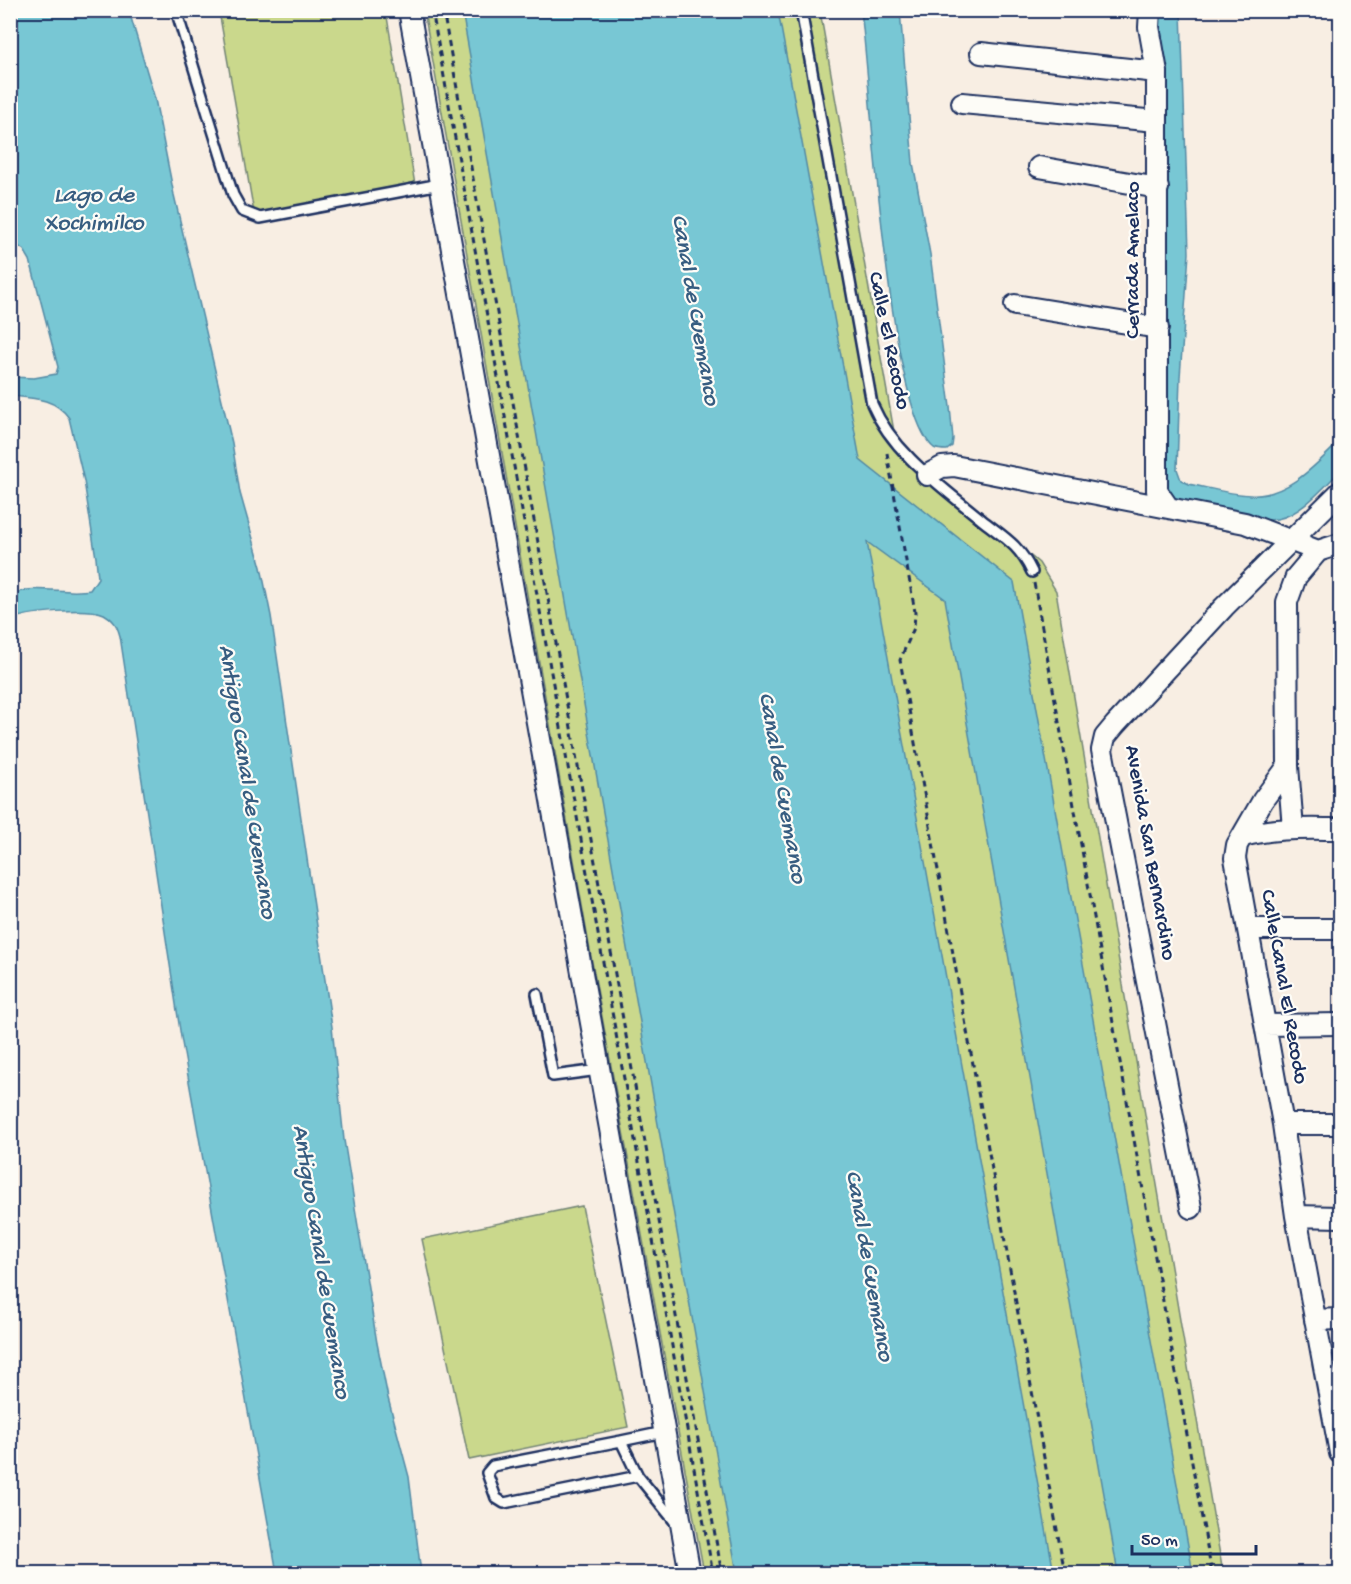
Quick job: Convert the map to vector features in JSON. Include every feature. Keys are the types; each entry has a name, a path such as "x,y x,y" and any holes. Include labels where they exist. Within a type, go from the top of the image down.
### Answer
{"street":[{"path":"409,10 690,1574"},
{"name":"Cerrada Amelaco","path":"1150,10 1149,27 1158,72 1158,328 1161,492"},
{"path":"981,53 1158,72"},
{"path":"962,103 1157,121"},
{"path":"1039,167 1158,188"},
{"path":"1015,305 1158,328"},
{"path":"927,475 942,467 954,466 1161,492 1318,550"},
{"name":"Avenida San Bernardino","path":"1191,1208 1102,750 1105,737 1115,724 1291,539 1341,492"},
{"path":"1293,829 1288,766 1287,602 1296,577 1318,550 1341,544"},
{"name":"Calle Canal El Recodo","path":"1288,766 1263,800 1237,845 1235,858 1283,1125 1296,1216 1341,1453"},
{"path":"1243,836 1259,831 1341,829"},
{"path":"1249,928 1341,929"},
{"path":"1265,1025 1341,1024"},
{"path":"1283,1125 1341,1124"},
{"path":"1296,1216 1341,1217"},
{"path":"1315,1320 1341,1319"}],"lane":[{"path":"176,10 233,195 242,211 260,218 440,184"},
{"name":"Calle El Recodo","path":"801,10 872,404 882,428 927,475 1023,552 1032,572"},
{"path":"537,994 553,1076 599,1070"},
{"path":"638,1476 504,1503 496,1498 487,1473 493,1466 664,1432"},
{"path":"621,1441 638,1476 682,1530"}],"path":[{"path":"432,10 713,1574"},
{"path":"443,10 722,1574"},
{"path":"882,428 915,612 914,628 900,660 1065,1574"},
{"path":"1032,572 1212,1574"}],"green space":[{"path":"219,11 386,11 415,185 254,213"},
{"path":"424,11 820,11 896,443 1039,563 1056,591 1223,1573 704,1573 592,962"},
{"path":"582,1206 628,1427 469,1460 422,1239"}],"water":[{"name":"Lago de Xochimilco","path":"11,10 129,11 155,99 174,195 232,443 240,493 261,567 271,616 332,1027 344,1140 377,1343 388,1398 409,1477 421,1573 277,1573 181,1037 120,636 113,621 104,614 96,612 43,613 11,620 11,595 40,589 90,590 98,578 84,481 69,418 57,406 43,400 11,396 11,377 34,378 56,374 58,367 30,260 24,250 11,241"},
{"name":"Canal de Cuemanco","path":"462,11 778,11 860,460 1014,582 1193,1573 1118,1573 945,599 867,542 1054,1573 737,1573"},
{"path":"861,11 900,11 913,163 930,254 950,407 953,439 952,446 947,450 934,448 918,422 904,375 884,243"},
{"path":"1156,11 1181,11 1189,253 1180,377 1177,469 1181,480 1189,484 1234,493 1263,494 1276,491 1300,478 1340,441 1340,471 1303,506 1277,519 1240,517 1176,501 1165,486"}],"water label":[{"name":"Antiguo Canal de Cuemanco","path":"246,782"},
{"name":"Antiguo Canal de Cuemanco","path":"320,1262"}]}
